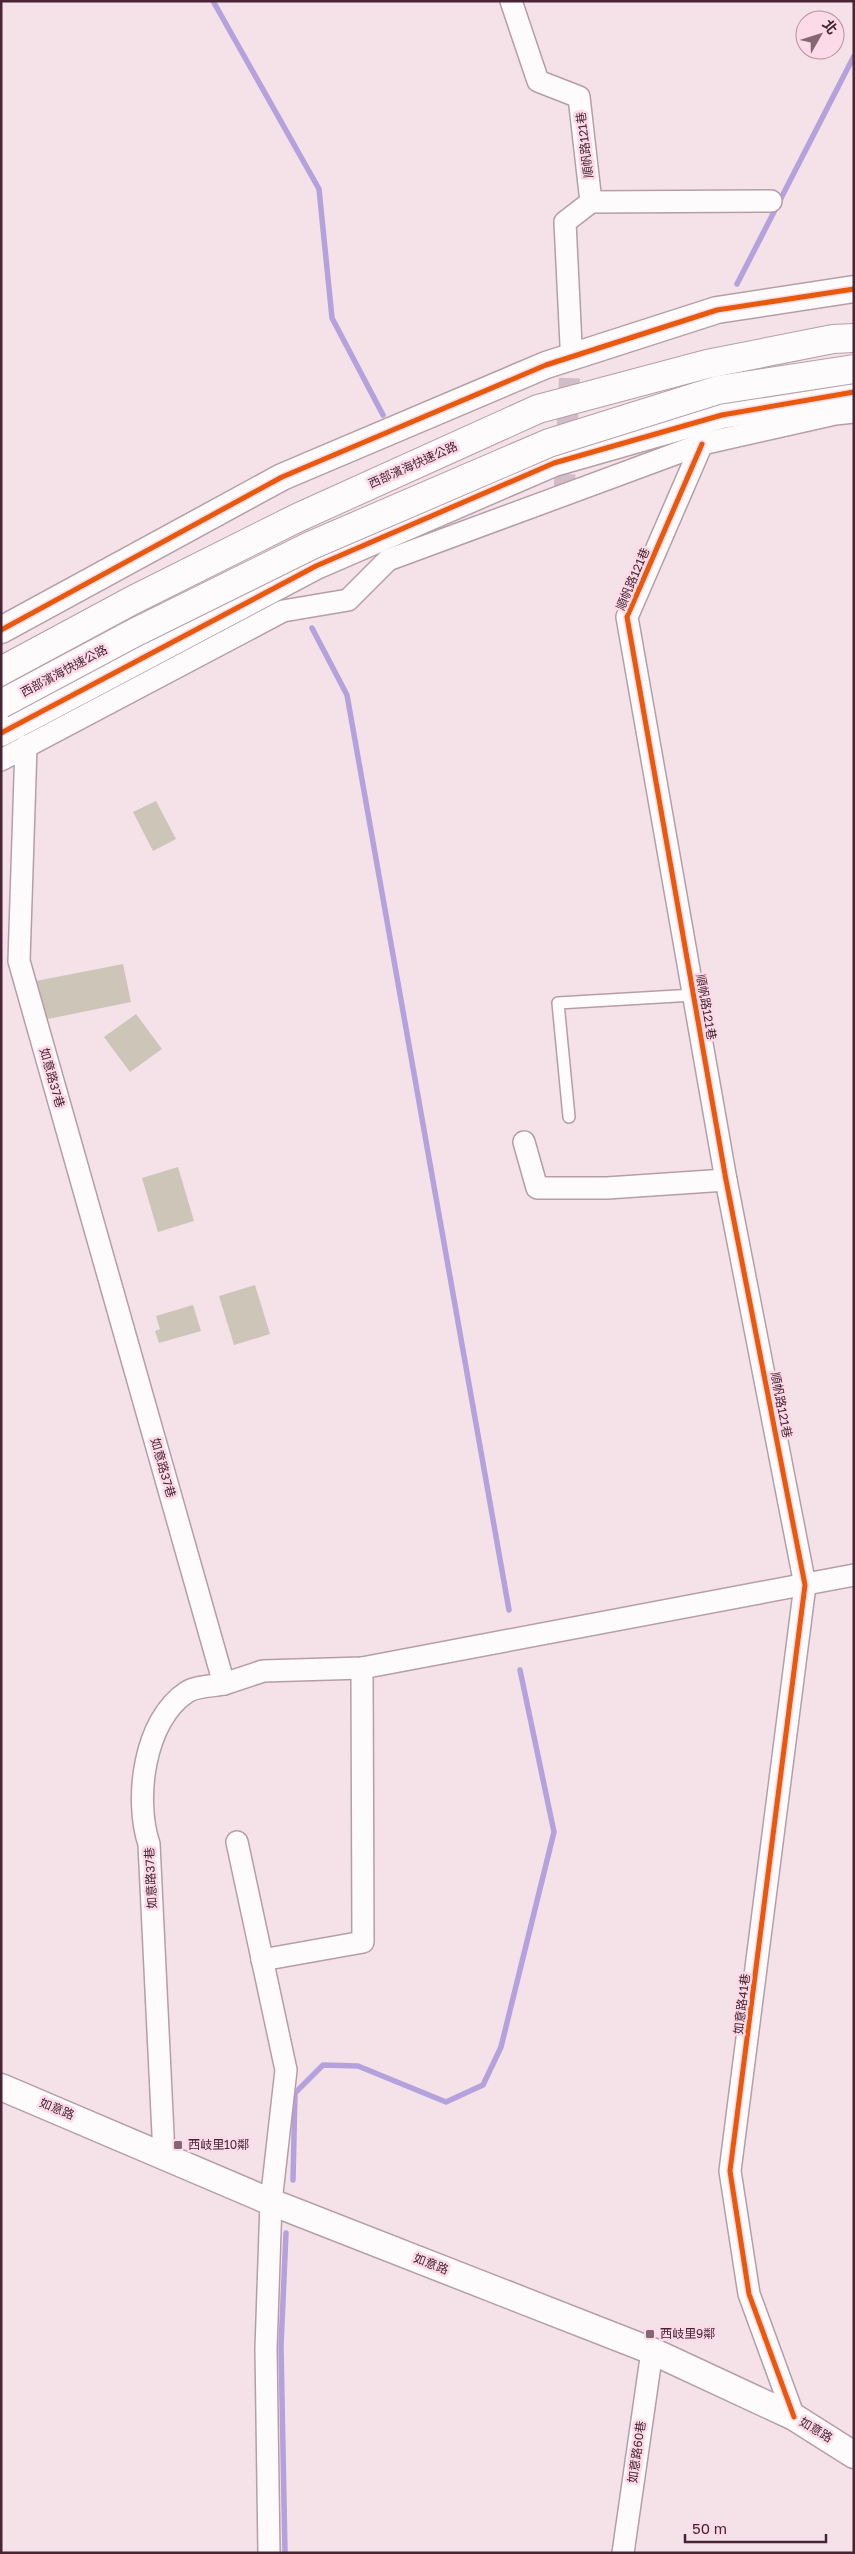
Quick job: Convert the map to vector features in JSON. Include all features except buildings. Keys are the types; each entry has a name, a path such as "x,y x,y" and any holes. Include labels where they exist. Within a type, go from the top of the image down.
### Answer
{"highway":[{"name":"西部濱海快速公路","path":"1,671 133,600 296,518 538,409 706,364 833,339 854,338"},
{"name":"西部濱海快速公路","path":"1,704 134,633 312,545 549,443 718,390 854,370"}],"street":[{"name":"順帆路121巷","path":"511,1 538,82 579,97 591,202"},
{"path":"571,345 566,222 591,202 771,201"},
{"path":"1,630 282,477 546,365 717,310 854,289"},
{"path":"1,733 316,566 554,463 722,415 854,392"},
{"path":"1,760 283,611 348,600 388,560 702,444 835,414 854,412"},
{"name":"順帆路121巷","path":"702,444 627,617 726,1180 805,1585"},
{"name":"如意路37巷","path":"26,746 19,961 224,1684 188,1691 165,1712 145,1760 142,1824 149,1844 164,2155"},
{"path":"524,1142 537,1188 608,1188 726,1180"},
{"path":"224,1684 263,1671 362,1668 854,1575"},
{"name":"如意路41巷","path":"794,2417 749,2294 730,2170 805,1585"},
{"path":"262,1960 363,1942 362,1668"},
{"path":"237,1842 286,2070 271,2202 266,2349 269,2553"},
{"name":"如意路","path":"1,2087 271,2202 652,2351 794,2417 854,2455"},
{"name":"如意路60巷","path":"623,2553 652,2351"}],"lane":[{"path":"569,1117 558,1003 694,995"}],"waterway":[{"path":"213,1 319,189 332,318 383,415"},
{"path":"737,284 854,56"},
{"path":"312,628 347,695 509,1610"},
{"path":"293,2180 295,2093 323,2065 358,2066 446,2102 483,2085 501,2047 554,1832 520,1670"},
{"path":"285,2553 281,2346 286,2233"}],"tunnel":[{"path":"564,495 571,345"}],"cycle path":[{"path":"1,630 282,477 546,365 717,310 854,289"},
{"path":"1,733 316,566 554,463 722,415 854,392"},
{"path":"702,444 627,617 726,1180 805,1585 730,2171 749,2294 794,2417"}],"place":[{"name":"西岐里10鄰","path":"178,2145"},
{"name":"西岐里9鄰","path":"650,2334"}]}
